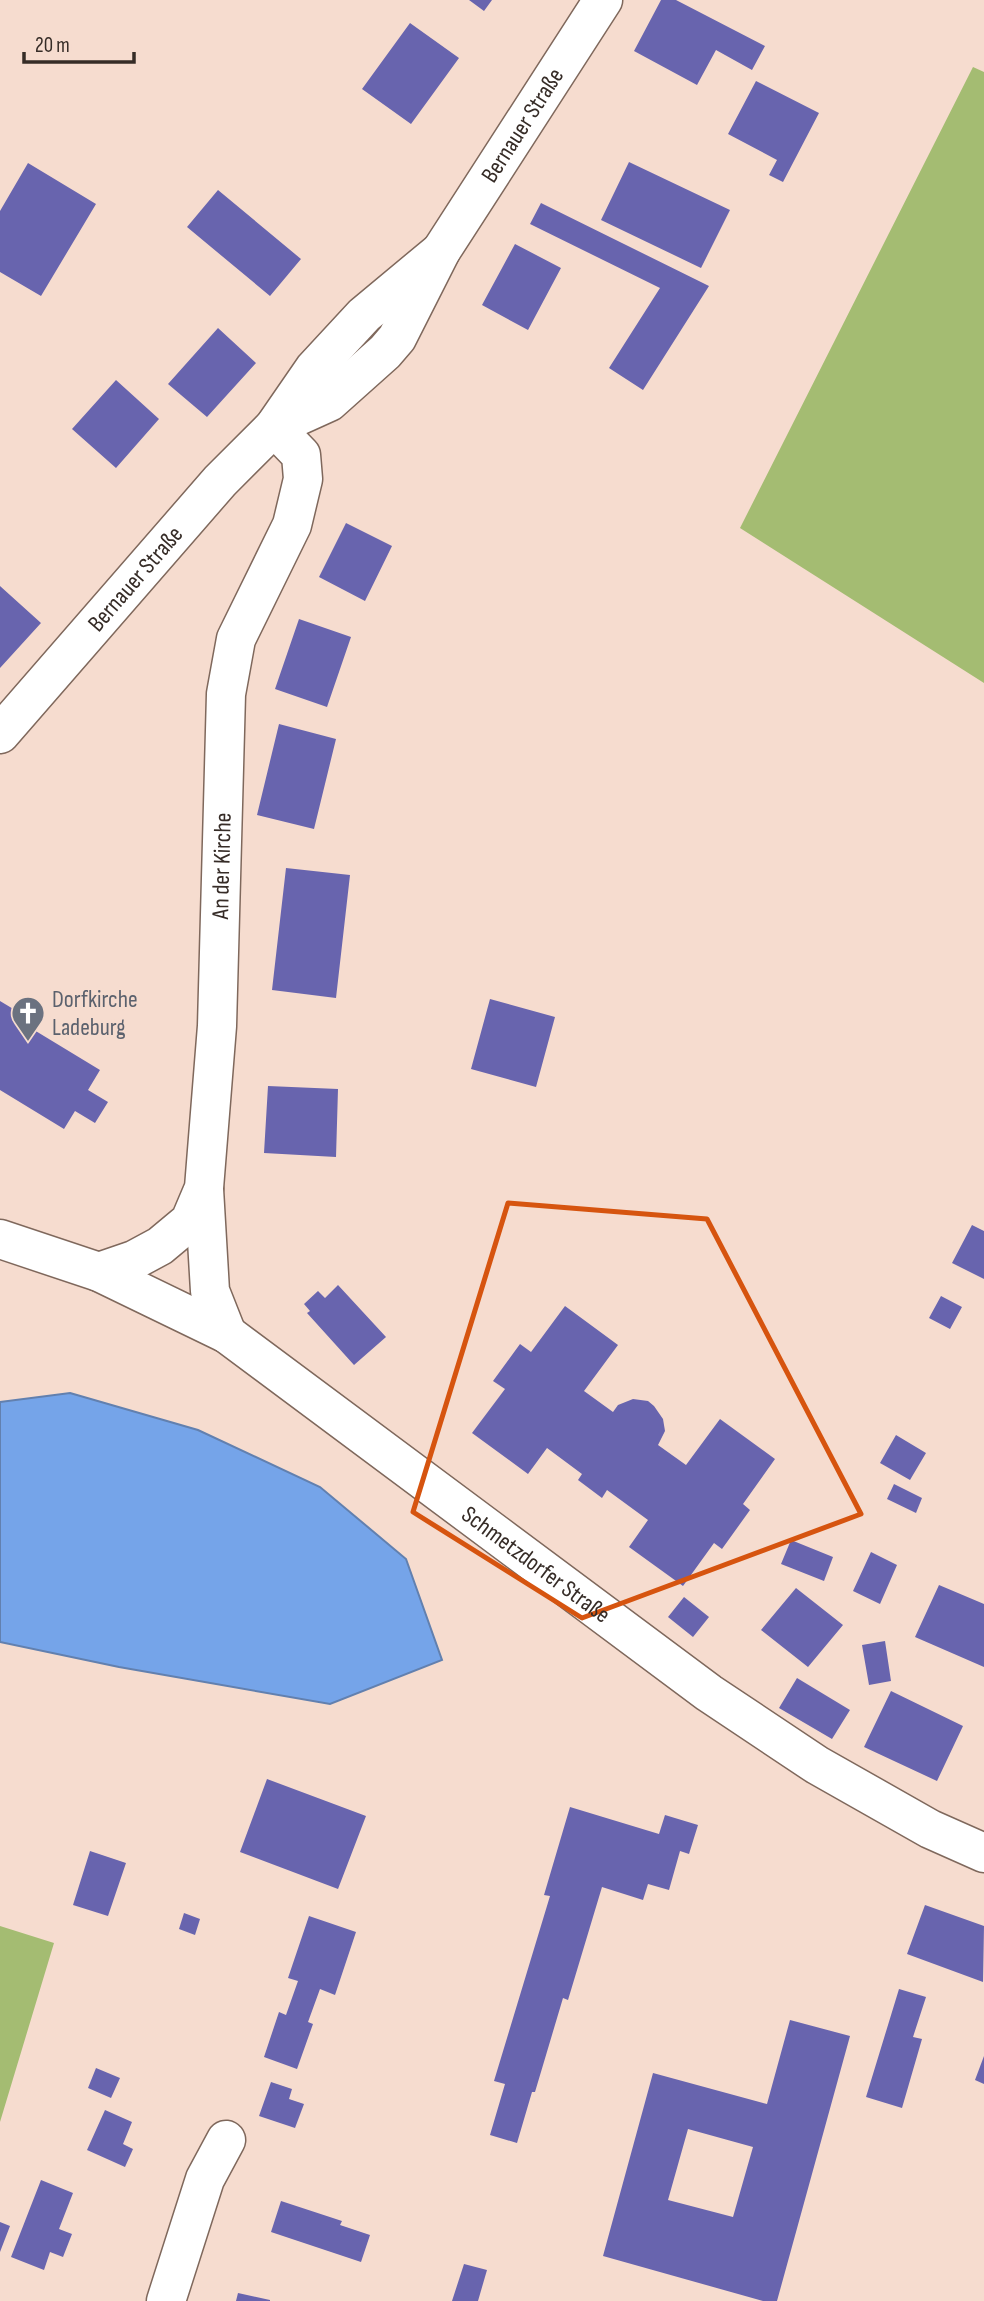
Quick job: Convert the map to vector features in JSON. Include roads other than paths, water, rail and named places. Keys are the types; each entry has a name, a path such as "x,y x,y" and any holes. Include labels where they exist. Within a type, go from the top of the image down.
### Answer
{"street":[{"name":"Bernauer Straße","path":"0,734 220,481 274,427 314,369 364,315 441,251 603,0"},
{"name":"An der Kirche","path":"99,1272 134,1260 160,1246 190,1221 204,1188 217,1026 226,694 236,639 292,526 303,479 300,455 274,427"},
{"path":"204,1188 210,1291 227,1334"},
{"path":"0,1238 99,1272 227,1334"},
{"name":"Schmetzdorfer Straße","path":"227,1334 709,1693 817,1765 930,1829 984,1853"},
{"path":"166,2301 205,2179 226,2140"}],"water":[{"path":"70,1393 198,1430 320,1487 406,1559 442,1660 330,1704 119,1667 0,1642 0,1402"}],"place":[{"name":"Dorfkirche Ladeburg","path":"28,1043"}]}
